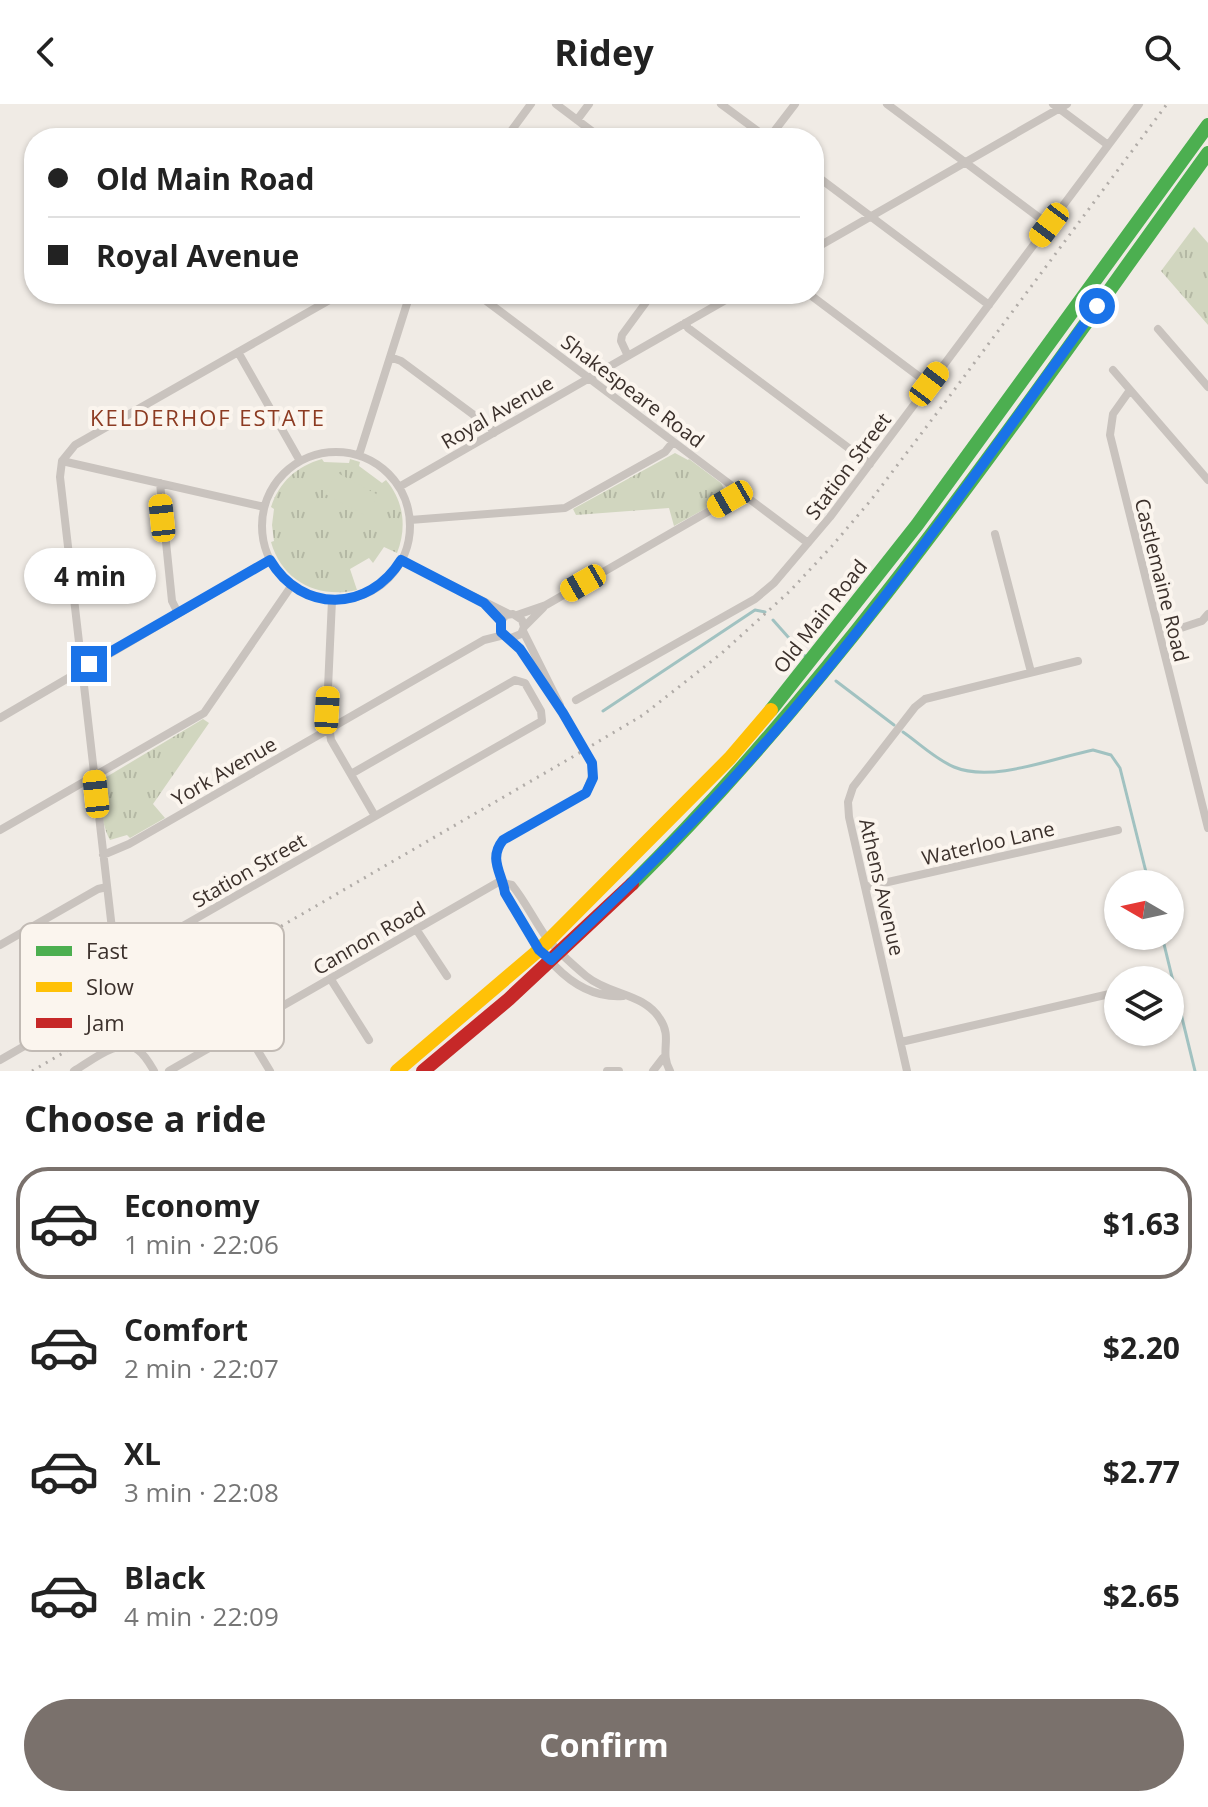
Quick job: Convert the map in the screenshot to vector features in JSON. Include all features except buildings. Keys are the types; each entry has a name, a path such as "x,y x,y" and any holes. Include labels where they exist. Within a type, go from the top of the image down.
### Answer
{"main road":[{"name":"Old Main Road","path":"397,1071 544,945 761,723 917,525 1208,125"},
{"name":"Old Main Road","path":"423,1071 617,899 749,762 797,706 931,535 1208,153"}],"street":[{"path":"513,128 531,104"},
{"path":"556,104 588,128"},
{"path":"577,120 589,104"},
{"path":"721,104 754,128"},
{"path":"776,128 795,104"},
{"path":"887,104 1049,225"},
{"name":"Station Street","path":"576,700 755,599 774,583 870,464 1139,104"},
{"path":"824,243 1060,106 1108,145"},
{"path":"824,181 989,305"},
{"path":"111,923 60,477 62,461 75,445 322,304"},
{"path":"359,455 407,304"},
{"name":"Shakespeare Road","path":"490,304 808,543"},
{"path":"628,356 621,341 622,335 642,304"},
{"name":"Royal Avenue","path":"399,487 718,304"},
{"path":"822,304 929,384"},
{"path":"685,323 870,464"},
{"path":"1158,329 1208,387"},
{"path":"238,352 300,461"},
{"path":"390,357 401,361 494,433"},
{"path":"1199,376 1208,369"},
{"path":"1113,370 1208,480"},
{"name":"Castlemaine Road","path":"1130,390 1113,414 1110,435 1208,826"},
{"path":"410,520 565,508 665,452 673,442"},
{"path":"323,452 359,455 382,467 399,487 410,520 409,533 401,560 378,587 356,597 332,600 311,596 292,585 270,560 262,529 264,507 277,480 300,461 323,452"},
{"path":"62,461 264,507"},
{"path":"160,483 172,601 178,613"},
{"path":"500,623 513,614 546,605 730,499 737,490"},
{"path":"995,534 1031,672"},
{"path":"0,718 270,560"},
{"path":"401,560 522,620 523,629 563,713 592,763 591,783 586,793 503,840 495,857 495,865 505,893 544,945 593,981 643,1002 659,1016 667,1037 663,1058 654,1070 642,1071"},
{"path":"0,830 204,713 292,585"},
{"path":"332,600 327,710 331,740 375,816"},
{"path":"484,603 563,713"},
{"path":"507,636 518,636 546,605"},
{"path":"1160,635 1206,621"},
{"name":"York Avenue","path":"103,855 112,853 484,640 500,623"},
{"name":"York Avenue","path":"484,640 507,636"},
{"name":"Athens Avenue","path":"907,1071 848,808 853,787 915,707 925,699 1078,661"},
{"name":"Station Street","path":"188,923 542,721 541,711 525,683 515,680 351,774"},
{"name":"Waterloo Lane","path":"866,887 1118,830"},
{"name":"Cannon Road","path":"284,1005 503,882"},
{"path":"38,923 98,889 107,887"},
{"path":"416,929 447,976"},
{"path":"0,945 20,934"},
{"path":"330,978 369,1040"},
{"path":"901,1042 1104,995"},
{"path":"0,1060 20,1048"},
{"path":"74,1071 108,1051"},
{"path":"139,1051 154,1071"},
{"name":"Cannon Road","path":"169,1071 204,1051"},
{"path":"258,1051 270,1071"},
{"path":"663,1058 670,1071"},
{"path":"607,1071 619,1071"}],"green space":[{"path":"1194,227 1208,243 1208,325 1161,271"},
{"path":"675,453 689,459 721,483 724,495 709,501 710,506 674,526 669,508 576,515 573,509"},
{"path":"322,459 324,462 349,463 350,459 360,462 359,466 382,483 386,480 400,506 403,524 397,553 384,547 373,563 369,558 350,569 357,590 329,592 304,584 284,567 271,542 274,541 274,509 271,507 279,490 297,471"},
{"path":"336,472 378,495 367,516 325,494"},
{"path":"203,719 209,723 153,804 165,818 130,838 127,835 110,840 102,810 103,779"}],"waterway":[{"path":"603,711 755,610 765,612"},
{"path":"773,620 805,656"},
{"path":"836,681 894,725"},
{"path":"903,732 940,760 969,771 1004,771 1093,750 1111,755 1120,768 1146,870"},
{"path":"1165,950 1195,1071"}],"railway":[{"path":"284,925 643,715 722,653 790,591 871,500 1167,104"},
{"path":"32,1071 66,1051"}],"traffic: fast":[{"path":"771,710 917,525 1208,125"},
{"path":"632,884 713,800 863,622 1004,437 1208,153"}],"traffic: slow":[{"path":"397,1071 539,950 730,758 771,710"}],"traffic: jam":[{"path":"423,1071 509,999 632,884"}],"district":[{"name":"KELDERHOF ESTATE","path":"208,417"}],"route":[{"path":"89,664 270,560 292,585 321,599 344,600 367,593 387,579 401,560 484,603 501,621 501,632 520,649 563,713 593,768 586,793 503,840 495,854 495,865 504,883 505,893 539,950 551,960 617,899 749,762 797,706 931,535 1097,306"}]}
